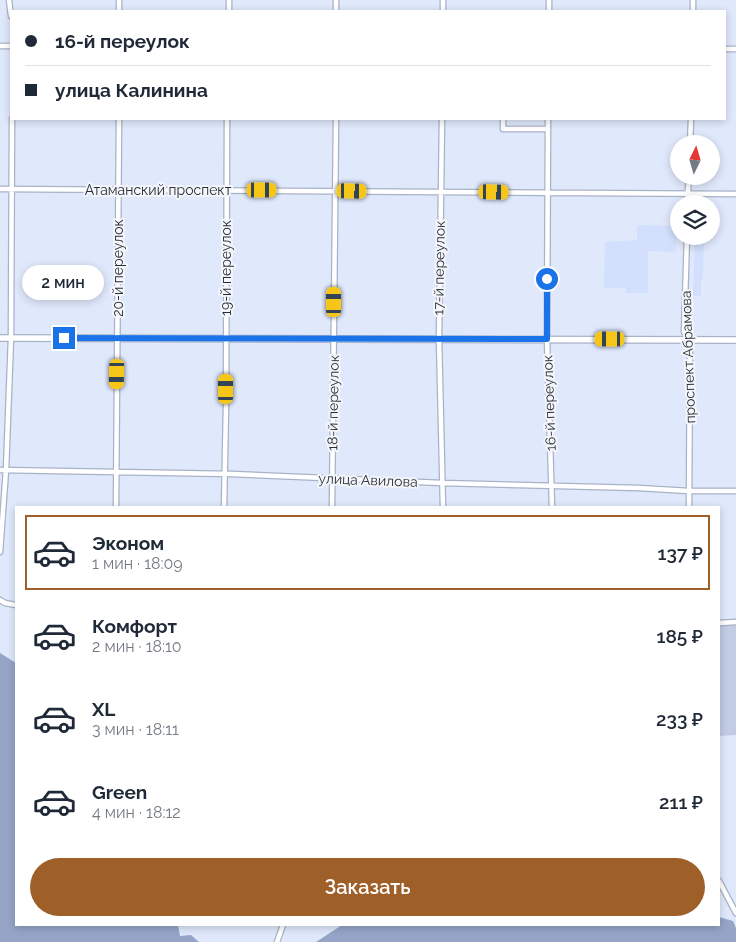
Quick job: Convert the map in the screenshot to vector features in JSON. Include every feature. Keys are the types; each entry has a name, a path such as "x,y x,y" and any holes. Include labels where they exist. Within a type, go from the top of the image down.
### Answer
{"main road":[{"path":"0,338 736,340"}],"street":[{"path":"0,552 6,470 11,338 12,120"},
{"name":"20-й переулок","path":"116,506 119,120"},
{"name":"19-й переулок","path":"224,506 227,120"},
{"name":"18-й переулок","path":"332,506 336,120"},
{"name":"17-й переулок","path":"442,120 439,339 443,506"},
{"path":"503,120 503,130 548,129"},
{"name":"16-й переулок","path":"548,120 547,339 552,506"},
{"path":"690,135 691,120"},
{"path":"688,185 688,193"},
{"name":"Атаманский проспект","path":"0,190 736,194"},
{"name":"проспект Абрамова","path":"687,245 684,332 690,340 688,506"},
{"name":"улица Авилова","path":"0,470 224,474 689,491 736,490"},
{"path":"0,600 15,605"},
{"path":"720,623 736,622"},
{"path":"720,883 736,913"},
{"path":"277,942 283,926"}],"shaded area":[{"path":"637,225 670,226 670,245 676,245 676,252 648,251 648,293 626,293 626,288 604,288 605,242 637,240"},
{"path":"695,245 704,245 701,296 693,296"},
{"path":"736,624 736,735 720,736 720,625"},
{"path":"0,653 15,662 15,926 178,926 180,936 191,935 199,942 0,942"},
{"path":"720,917 733,921 736,928 736,942 316,942 340,926 720,926"}],"route":[{"path":"64,338 547,339 547,279"}]}
